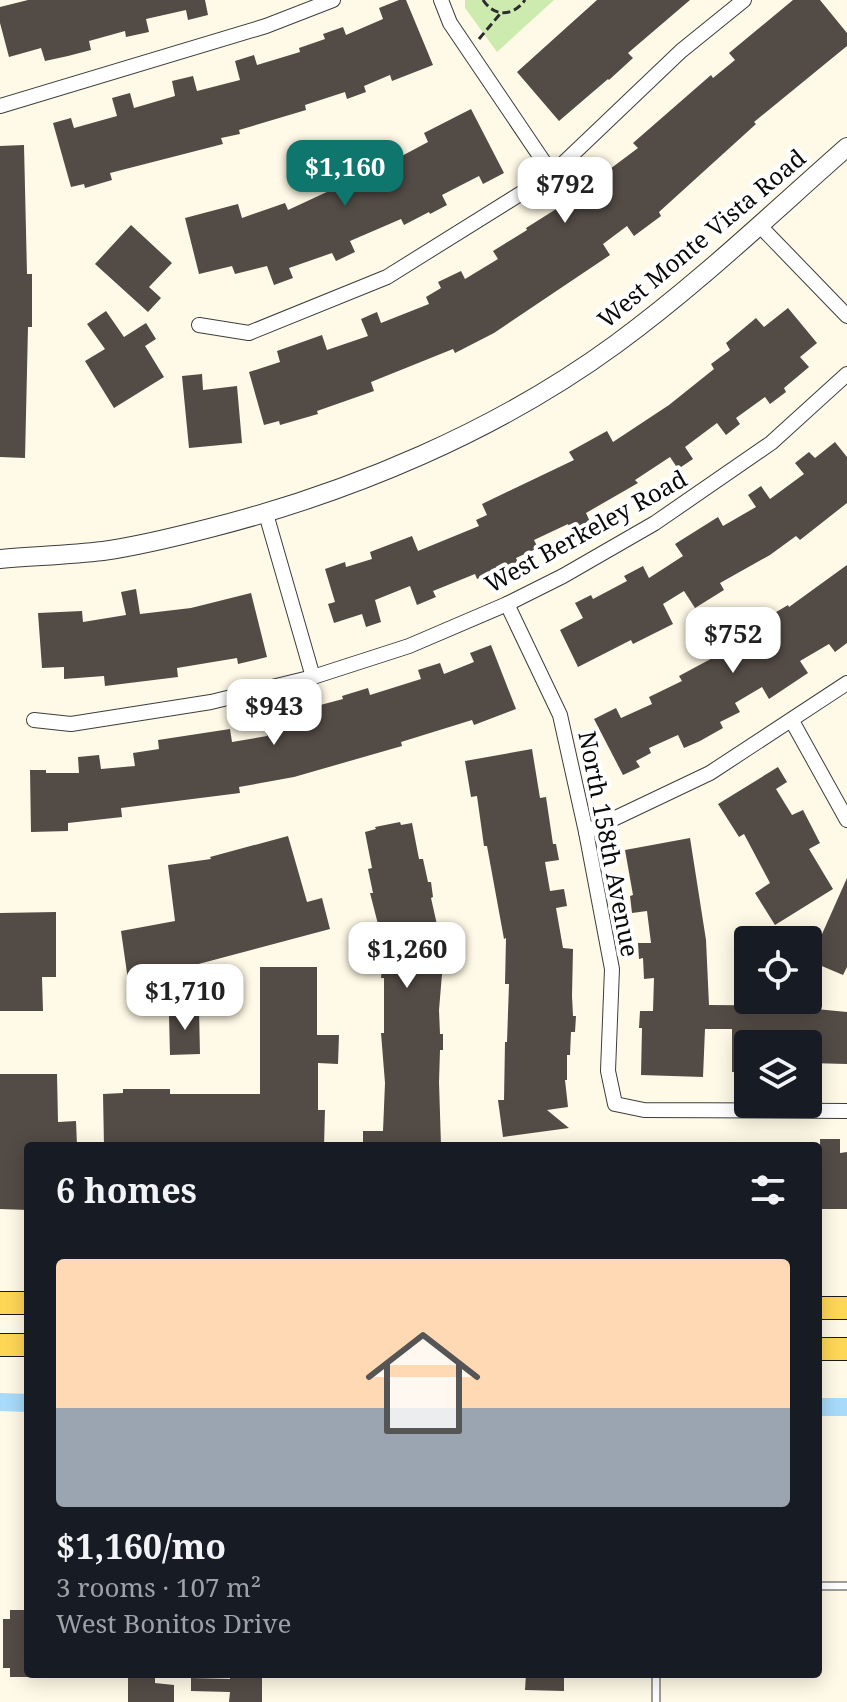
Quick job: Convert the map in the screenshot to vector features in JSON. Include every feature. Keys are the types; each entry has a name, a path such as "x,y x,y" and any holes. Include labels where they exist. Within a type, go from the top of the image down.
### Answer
{"main road":[{"path":"0,1303 24,1303"},
{"path":"822,1308 847,1308"},
{"path":"0,1345 24,1345"},
{"path":"822,1349 847,1349"}],"street":[{"path":"0,106 266,26 333,0"},
{"path":"441,0 450,23 552,174"},
{"path":"199,325 249,333 387,277 552,174 681,51 744,0"},
{"name":"West Monte Vista Road","path":"0,559 103,551 168,539 266,514 364,478 457,438 541,393 615,345 689,288 847,147"},
{"path":"759,225 847,316"},
{"name":"West Berkeley Road","path":"34,720 71,724 211,702 313,677 409,646 507,604 576,569 655,523 771,443 847,374"},
{"path":"266,514 313,677"},
{"name":"North 158th Avenue","path":"507,604 560,715 586,832 612,969 608,1071 615,1104 644,1110 847,1111"},
{"path":"586,832 710,773 847,683"},
{"path":"792,721 847,820"}],"lane":[{"path":"822,1586 847,1586"},
{"path":"656,1678 656,1702"}],"path":[{"path":"483,0 488,8 501,13 519,8 525,0"},
{"path":"467,49 501,13"}],"green space":[{"path":"465,0 554,0 497,52 465,8"}],"building":[{"path":"28,0 205,0 208,15 188,20 186,10 146,19 149,32 126,37 125,31 89,41 91,50 45,61 41,48 9,57 0,23 0,7"},
{"path":"406,0 433,65 392,81 390,75 364,86 366,92 347,99 345,92 305,105 306,110 221,138 223,144 110,173 112,180 85,188 84,184 71,187 53,123 71,118 74,128 117,116 112,98 130,93 134,108 175,96 172,81 193,76 197,91 240,80 235,61 254,55 257,65 300,52 299,48 325,39 323,34 343,27 346,35 383,19 379,8"},
{"path":"597,0 690,0 628,53 633,58 559,121 517,72"},
{"path":"793,0 820,0 847,33 847,46 754,122 756,124 659,212 661,216 634,236 627,226 603,244 610,255 494,333 455,353 453,349 371,382 374,391 317,411 318,414 280,425 279,421 264,425 249,372 280,362 277,351 322,335 327,350 368,336 361,319 377,312 381,323 429,304 426,297 441,288 438,282 461,271 465,279 498,259 493,251 526,228 569,201 573,208 603,186 598,178 638,148 633,143 711,75 713,78 735,60 729,53"},
{"path":"471,109 504,173 483,184 479,176 442,195 447,205 430,214 404,225 401,219 350,241 355,252 336,261 332,253 289,268 293,278 274,285 267,266 235,274 232,266 199,274 185,218 238,204 242,218 285,203 288,210 357,178 361,187 402,165 398,158 428,142 424,133"},
{"path":"24,145 27,274 32,274 25,458 0,457 0,146"},
{"path":"131,225 172,263 149,287 161,298 148,312 95,264"},
{"path":"788,308 817,343 800,357 809,367 770,404 765,397 736,418 740,424 726,435 717,423 685,447 693,459 678,469 670,457 635,480 638,483 586,513 591,524 572,533 568,524 534,540 538,548 516,558 520,566 502,574 499,570 477,579 475,574 433,591 436,597 417,605 410,586 375,600 381,622 366,627 362,614 334,623 328,604 335,602 325,569 345,562 346,567 372,559 370,552 412,536 418,551 479,526 476,520 487,515 482,504 574,460 569,452 607,431 613,442 669,405 714,369 711,364 730,350 726,343 756,318 764,327"},
{"path":"106,311 124,337 146,323 156,339 145,346 164,377 114,408 85,361 105,349 87,324"},
{"path":"202,374 203,390 237,386 242,443 189,448 182,376"},
{"path":"835,442 847,457 847,503 800,540 796,536 770,555 720,583 724,590 695,608 684,591 663,604 673,624 633,644 631,640 578,667 560,630 583,618 575,603 591,595 593,599 627,581 624,576 643,566 649,578 683,556 675,544 718,517 723,526 756,507 748,495 761,486 770,499 804,474 795,463 809,452 815,458"},
{"path":"847,565 847,643 835,652 829,644 800,661 808,673 769,699 762,687 735,703 740,712 720,722 723,728 684,748 678,735 649,748 651,753 636,761 640,767 623,775 594,719 616,708 621,718 652,704 649,697 682,681 679,676 720,654 716,648 789,607"},
{"path":"136,589 140,614 191,608 251,593 267,657 238,664 237,658 177,668 178,677 105,686 104,676 64,679 64,667 42,668 38,613 82,611 83,622 126,615 121,592"},
{"path":"491,645 516,709 474,725 472,720 401,742 402,746 294,777 239,787 240,793 121,808 122,817 68,823 68,831 31,832 30,770 79,773 78,757 99,755 101,769 135,766 133,753 159,749 158,740 230,729 232,742 267,736 264,722 284,718 285,729 313,722 309,708 368,688 370,695 421,679 418,670 440,663 444,674 474,662 470,653"},
{"path":"532,749 540,798 546,797 553,844 556,844 559,860 545,862 550,891 564,889 567,906 556,908 563,948 573,949 572,996 573,1016 576,1016 575,1032 571,1032 570,1055 567,1055 565,1080 568,1107 547,1110 569,1128 503,1137 498,1100 504,1100 507,1042 509,984 505,984 506,938 487,846 484,846 477,796 471,797 465,761"},
{"path":"778,767 787,782 776,789 792,815 803,810 820,843 809,849 833,889 775,925 755,893 770,883 744,834 739,837 718,804"},
{"path":"412,823 419,859 423,859 428,882 431,882 431,898 440,938 440,962 443,962 439,1010 440,1034 443,1034 439,1082 441,1142 363,1142 363,1131 383,1131 385,1083 381,1033 384,1033 384,978 381,978 385,931 380,932 370,893 373,893 368,869 372,868 365,832 375,827"},
{"path":"288,836 307,902 322,898 330,929 191,966 192,977 168,981 169,984 129,987 121,931 175,921 168,865 211,859"},
{"path":"690,838 706,940 709,1005 734,1005 734,1014 822,1014 822,1010 847,1012 847,1064 822,1063 822,1030 734,1030 732,1072 732,1029 705,1029 703,1077 641,1075 640,1011 653,1011 654,978 644,979 643,958 639,959 638,943 651,943 647,911 632,913 630,896 633,895 625,850"},
{"path":"847,878 847,967 843,975 822,966 822,934"},
{"path":"56,912 56,977 42,977 43,1011 0,1011 0,913"},
{"path":"260,967 317,967 317,1035 339,1035 338,1064 318,1063 318,1110 325,1110 324,1142 104,1142 103,1094 123,1093 123,1089 170,1089 170,1094 260,1094"},
{"path":"175,1009 199,1009 200,1054 170,1055 169,1016 176,1016"},
{"path":"0,1074 57,1074 58,1122 76,1121 77,1142 24,1142 24,1210 0,1209"},
{"path":"820,1139 840,1139 840,1153 847,1152 847,1209 822,1209"},
{"path":"10,1610 24,1610 24,1677 10,1677 10,1668 3,1668 3,1619 10,1619"},
{"path":"128,1678 155,1678 155,1683 174,1685 174,1702 128,1702"},
{"path":"191,1678 262,1678 262,1702 229,1702 230,1692 191,1691"},
{"path":"526,1678 564,1678 564,1691 525,1690"}],"waterway":[{"path":"0,1402 24,1403"},
{"path":"822,1407 847,1407"}]}
